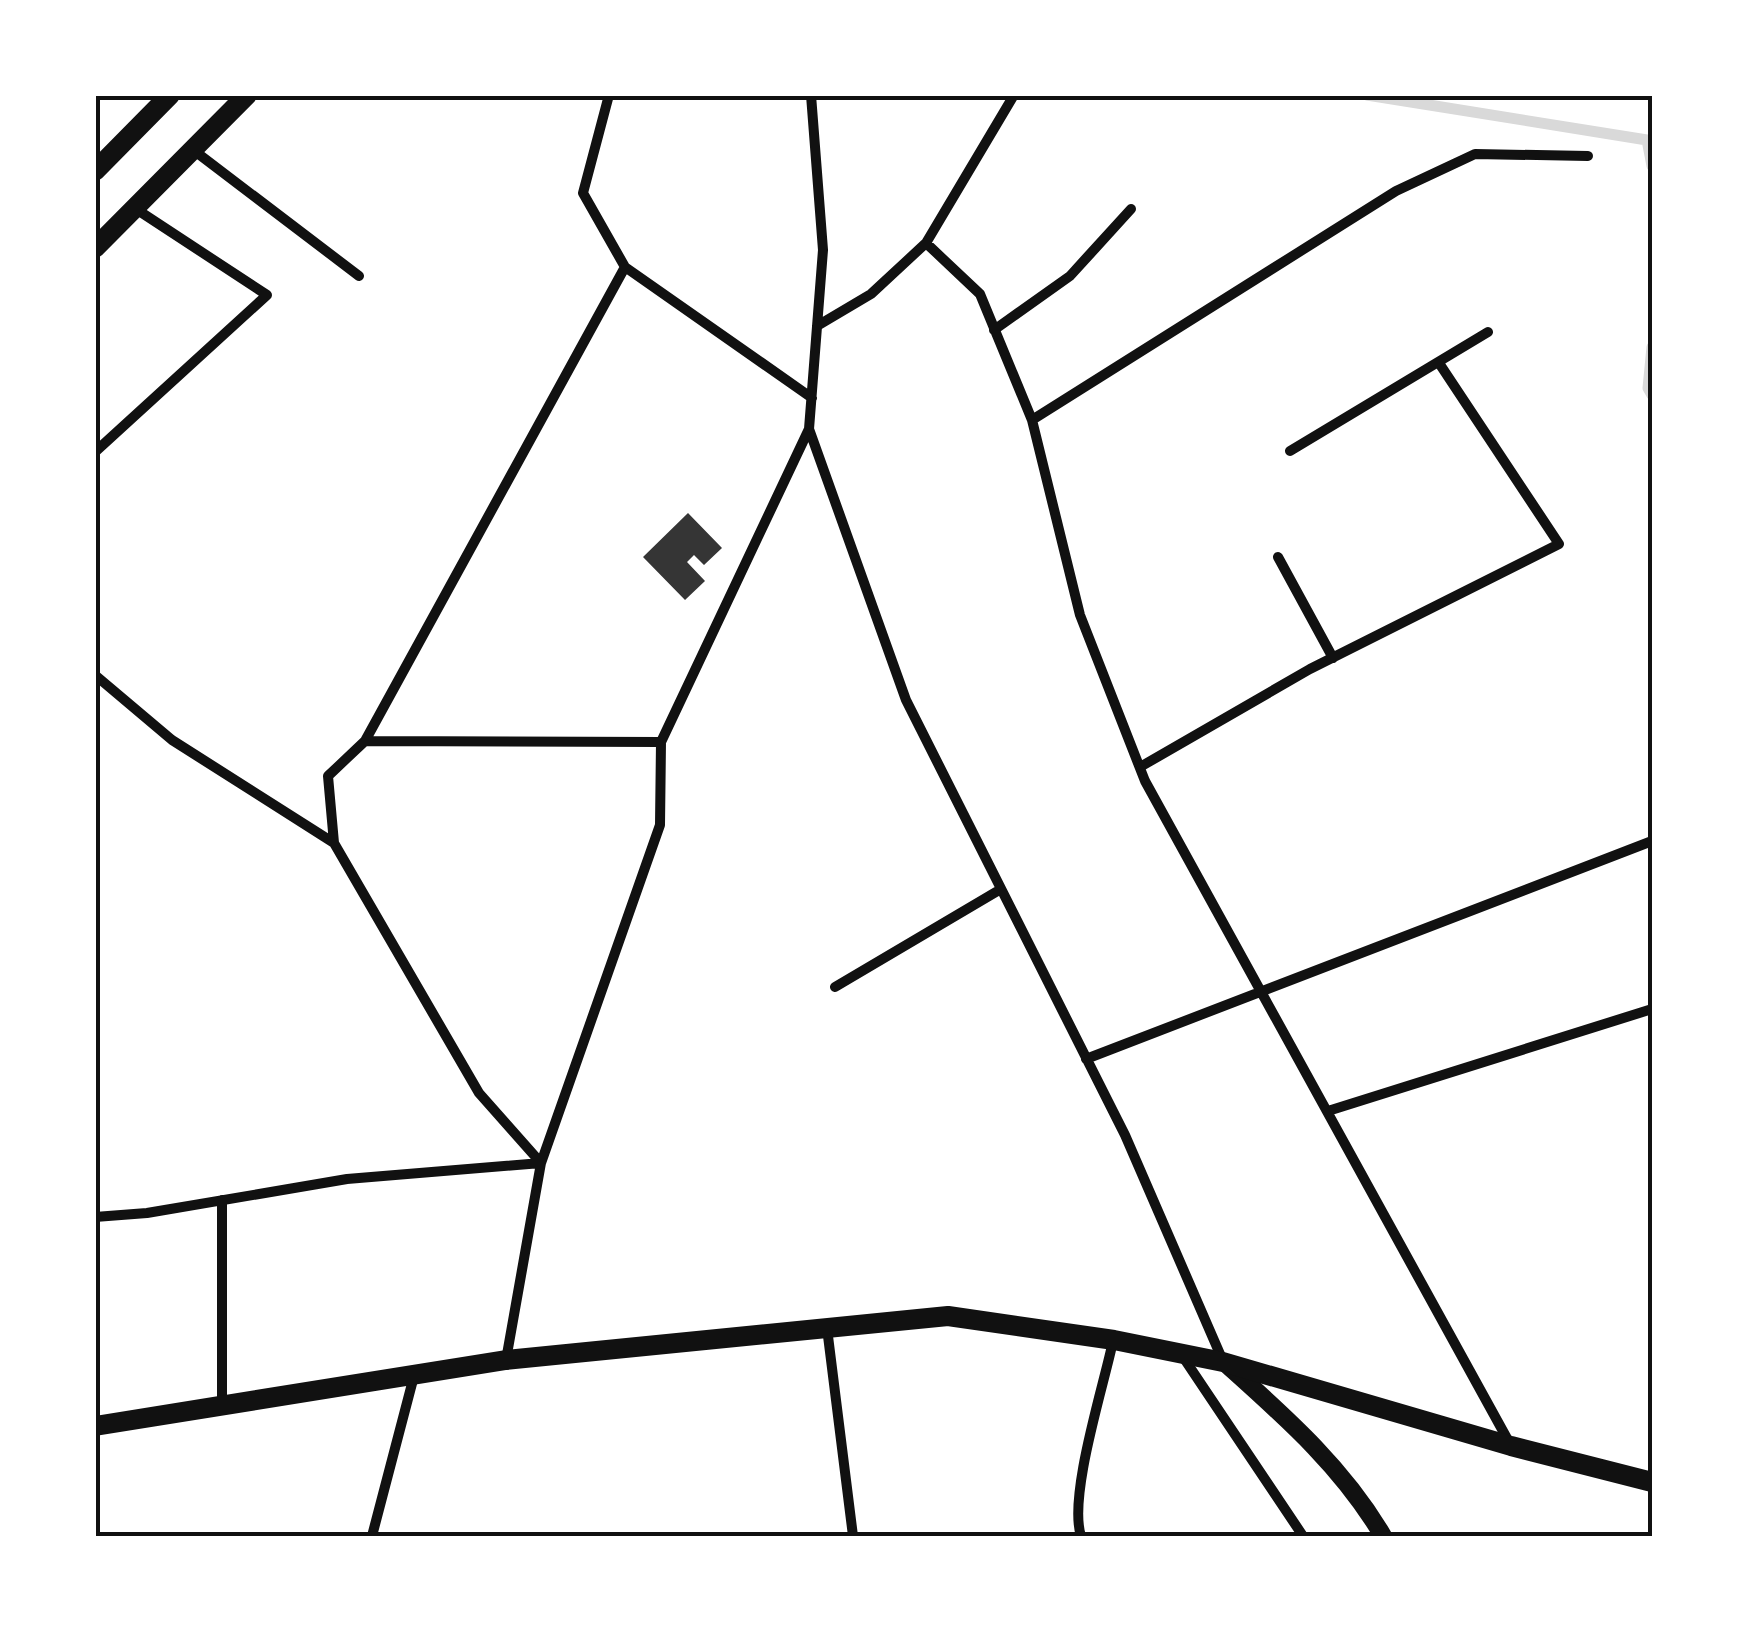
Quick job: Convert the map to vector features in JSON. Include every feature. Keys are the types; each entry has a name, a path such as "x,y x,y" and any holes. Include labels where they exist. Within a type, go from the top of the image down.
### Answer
{"main road":[{"path":"95,171 108,152 170,95"},
{"path":"95,248 247,95"},
{"path":"95,1426 506,1360 948,1316 1114,1340 1224,1362 1511,1446 1652,1482"}],"street":[{"path":"609,95 582,193 625,266 812,398"},
{"path":"506,1360 541,1163 660,825 661,742 809,429 823,250 811,95"},
{"path":"816,326 872,294 926,244 1014,95"},
{"path":"191,148 359,276"},
{"path":"1032,420 1396,191 1475,154 1588,156"},
{"path":"95,452 267,295 136,209"},
{"path":"994,330 1070,276 1130,209"},
{"path":"926,244 980,294 1032,420 1080,615 1140,767 1511,1446"},
{"path":"541,1163 479,1093 334,843 328,776 365,742 625,266"},
{"path":"1290,451 1488,332"},
{"path":"1140,767 1333,658 1559,544 1439,363"},
{"path":"809,429 906,700 1124,1135 1224,1362 1310,1439 1366,1508 1383,1536"},
{"path":"1278,556 1333,658"},
{"path":"95,674 172,740 334,843"},
{"path":"365,742 661,742"},
{"path":"1086,1058 1652,841"},
{"path":"836,986 1002,889"},
{"path":"1328,1111 1652,1008"},
{"path":"95,1217 347,1179 541,1163"},
{"path":"222,1200 222,1406"},
{"path":"826,1327 853,1536"},
{"path":"1082,1536 1078,1527 1080,1488 1114,1340"},
{"path":"1180,1353 1303,1536"},
{"path":"372,1536 414,1376"}],"building":[{"path":"688,513 722,548 704,565 694,555 687,562 705,581 685,600 643,557"}],"waterway":[{"path":"1367,95 1647,140 1652,166"},
{"path":"1652,347 1648,388 1652,395"}]}
